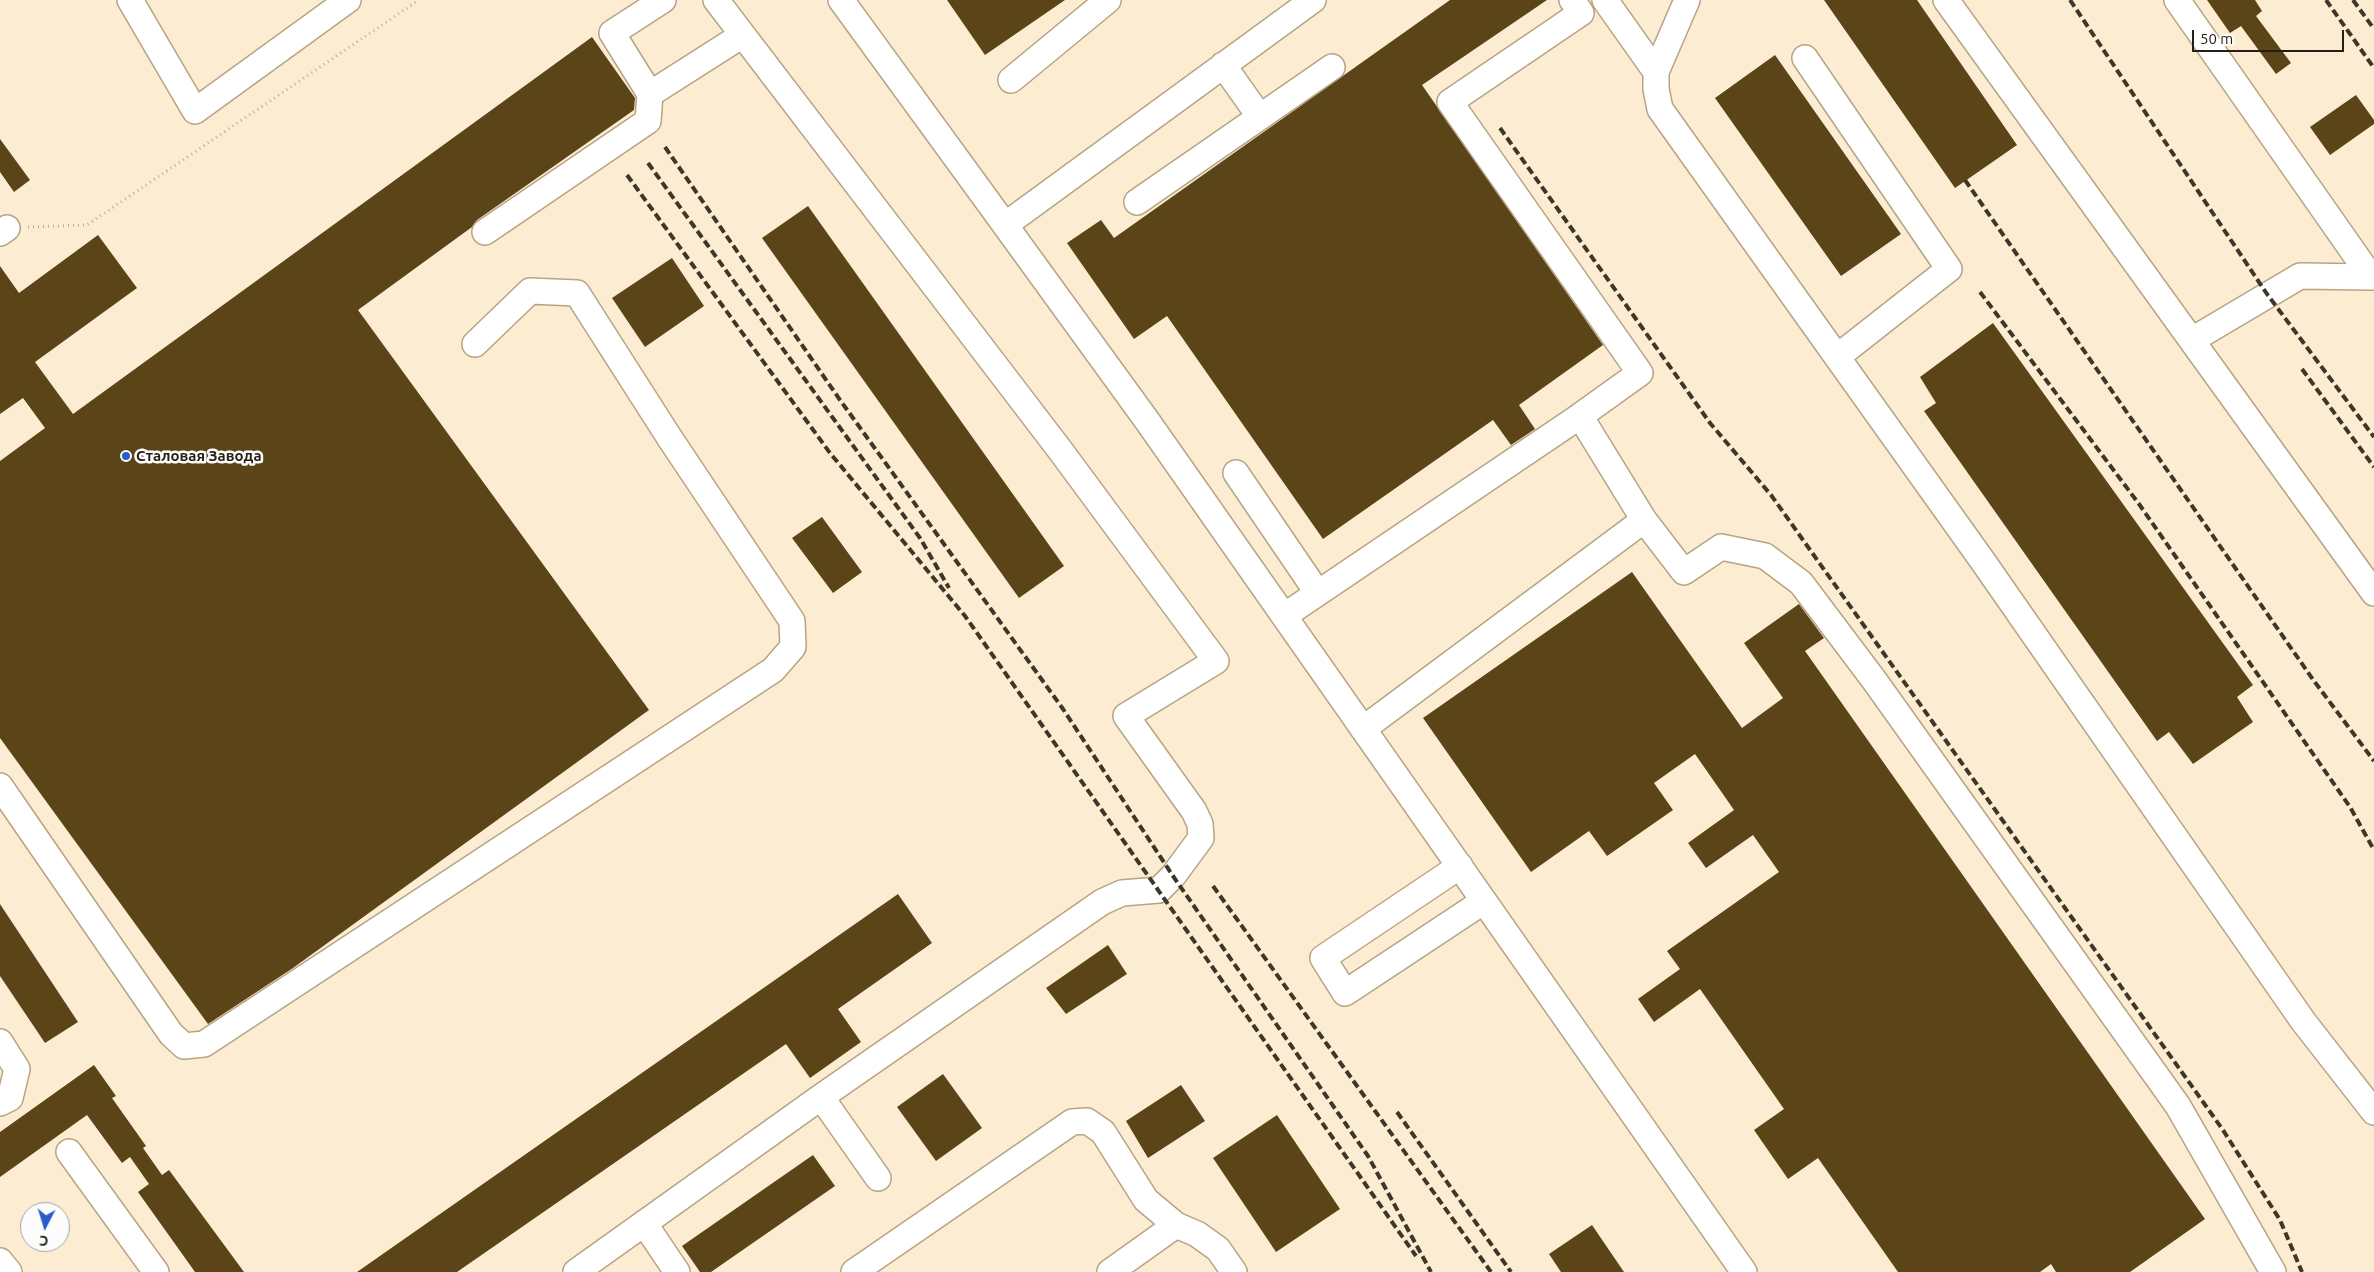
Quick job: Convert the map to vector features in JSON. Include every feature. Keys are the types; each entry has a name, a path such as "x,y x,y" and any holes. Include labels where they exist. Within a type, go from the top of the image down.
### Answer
{"lane":[{"path":"130,0 195,111 348,0"},
{"path":"485,232 648,121 650,94 612,33 663,0"},
{"path":"576,1272 821,1096 1102,902 1122,893 1159,890 1173,876 1201,838 1200,824 1194,811 1126,716 1216,661 1060,450 741,36 716,0"},
{"path":"841,0 1153,430 1744,1272"},
{"path":"1011,80 1108,0"},
{"path":"1005,225 1313,0"},
{"path":"1284,616 1580,416 1640,373 1450,102 1581,13 1572,0"},
{"path":"1605,0 1656,72"},
{"path":"1687,0 1656,72 1656,89 1660,109 1982,560 2303,1021 2374,1112"},
{"path":"1946,0 2374,593"},
{"path":"2177,0 2373,276"},
{"path":"650,94 741,36"},
{"path":"1805,58 1949,269 1837,357"},
{"path":"1223,65 1260,117"},
{"path":"1137,202 1332,67"},
{"path":"2192,340 2300,276 2373,276"},
{"path":"0,786 171,1034 184,1046 204,1044 773,670 793,647 792,621 669,437 577,293 530,291 474,344"},
{"path":"1580,416 1644,520 1684,572 1721,547 1765,556 1801,583 1874,680 2178,1106 2273,1272"},
{"path":"1236,473 1317,592"},
{"path":"1363,729 1644,520"},
{"path":"1460,866 1323,958 1345,992 1484,901"},
{"path":"0,1042 16,1069 10,1098 0,1103"},
{"path":"821,1096 878,1178"},
{"path":"854,1272 1072,1122 1087,1121 1103,1132 1146,1200 1176,1225 1197,1234 1218,1249 1234,1272"},
{"path":"69,1152 156,1272"},
{"path":"644,1223 677,1272"},
{"path":"1110,1272 1176,1225"},
{"path":"0,1261 9,1272"}],"path":[{"path":"3,231 87,225 419,0"}],"building":[{"path":"947,0 1065,0 985,55"},
{"path":"1450,0 1547,0 1422,85 1603,345 1519,405 1535,429 1511,445 1493,420 1323,539 1167,316 1134,339 1067,243 1101,220 1114,238"},
{"path":"1824,0 1917,0 2017,145 1955,188"},
{"path":"2207,0 2255,0 2262,11 2256,16 2291,63 2276,74 2241,26 2230,33"},
{"path":"592,37 635,98 634,110 477,220 472,227 358,310 649,710 293,968 208,1024 0,738 0,461 45,428 23,398 0,414 0,266 19,293 98,235 137,288 35,362 73,414"},
{"path":"1775,55 1901,234 1841,276 1715,98"},
{"path":"2356,95 2374,120 2374,124 2330,155 2310,127"},
{"path":"0,139 30,180 14,192 0,172"},
{"path":"808,206 1064,566 1019,598 762,238"},
{"path":"672,258 704,306 645,347 612,298"},
{"path":"1993,323 2253,685 2237,697 2253,722 2193,764 2169,732 2157,741 1924,411 1936,403 1920,377"},
{"path":"822,517 862,572 833,593 792,538"},
{"path":"1632,572 1742,728 1783,698 1744,643 1799,604 1824,638 1805,651 2205,1219 2130,1272 2056,1272 2051,1264 2040,1272 1898,1272 1818,1158 1788,1179 1754,1130 1784,1109 1700,989 1654,1022 1638,999 1680,969 1667,951 1779,872 1753,835 1706,868 1688,843 1734,810 1695,754 1654,783 1673,810 1607,856 1589,831 1531,872 1423,718"},
{"path":"898,894 932,943 838,1009 861,1042 810,1078 786,1044 457,1272 357,1272"},
{"path":"0,904 78,1022 45,1043 0,976"},
{"path":"1108,945 1127,974 1066,1014 1046,988"},
{"path":"94,1065 116,1096 112,1098 146,1146 143,1148 162,1175 169,1170 244,1272 195,1272 138,1192 149,1184 130,1157 122,1163 87,1115 0,1177 0,1132"},
{"path":"943,1074 982,1128 936,1161 897,1107"},
{"path":"1181,1085 1205,1121 1148,1158 1126,1121"},
{"path":"1277,1115 1340,1209 1276,1252 1213,1158"},
{"path":"813,1155 835,1186 711,1272 700,1272 682,1246"},
{"path":"1592,1225 1624,1272 1561,1272 1549,1254"}],"railway":[{"path":"2070,0 2267,294 2374,437"},
{"path":"2326,0 2374,68"},
{"path":"2353,0 2374,29"},
{"path":"1500,128 1710,423 1771,495 2223,1130 2280,1220 2302,1272"},
{"path":"665,147 840,400 1063,709 1173,876 1368,1156 1431,1272"},
{"path":"648,163 920,538 949,588"},
{"path":"627,175 830,453 965,616 1416,1256"},
{"path":"1965,180 2314,681 2374,761"},
{"path":"1980,292 2139,504 2350,807 2374,850"},
{"path":"2302,369 2374,467"},
{"path":"1213,886 1491,1272"},
{"path":"1397,1112 1511,1272"}],"place":[{"name":"Сталовая Завода","path":"126,456"}]}
